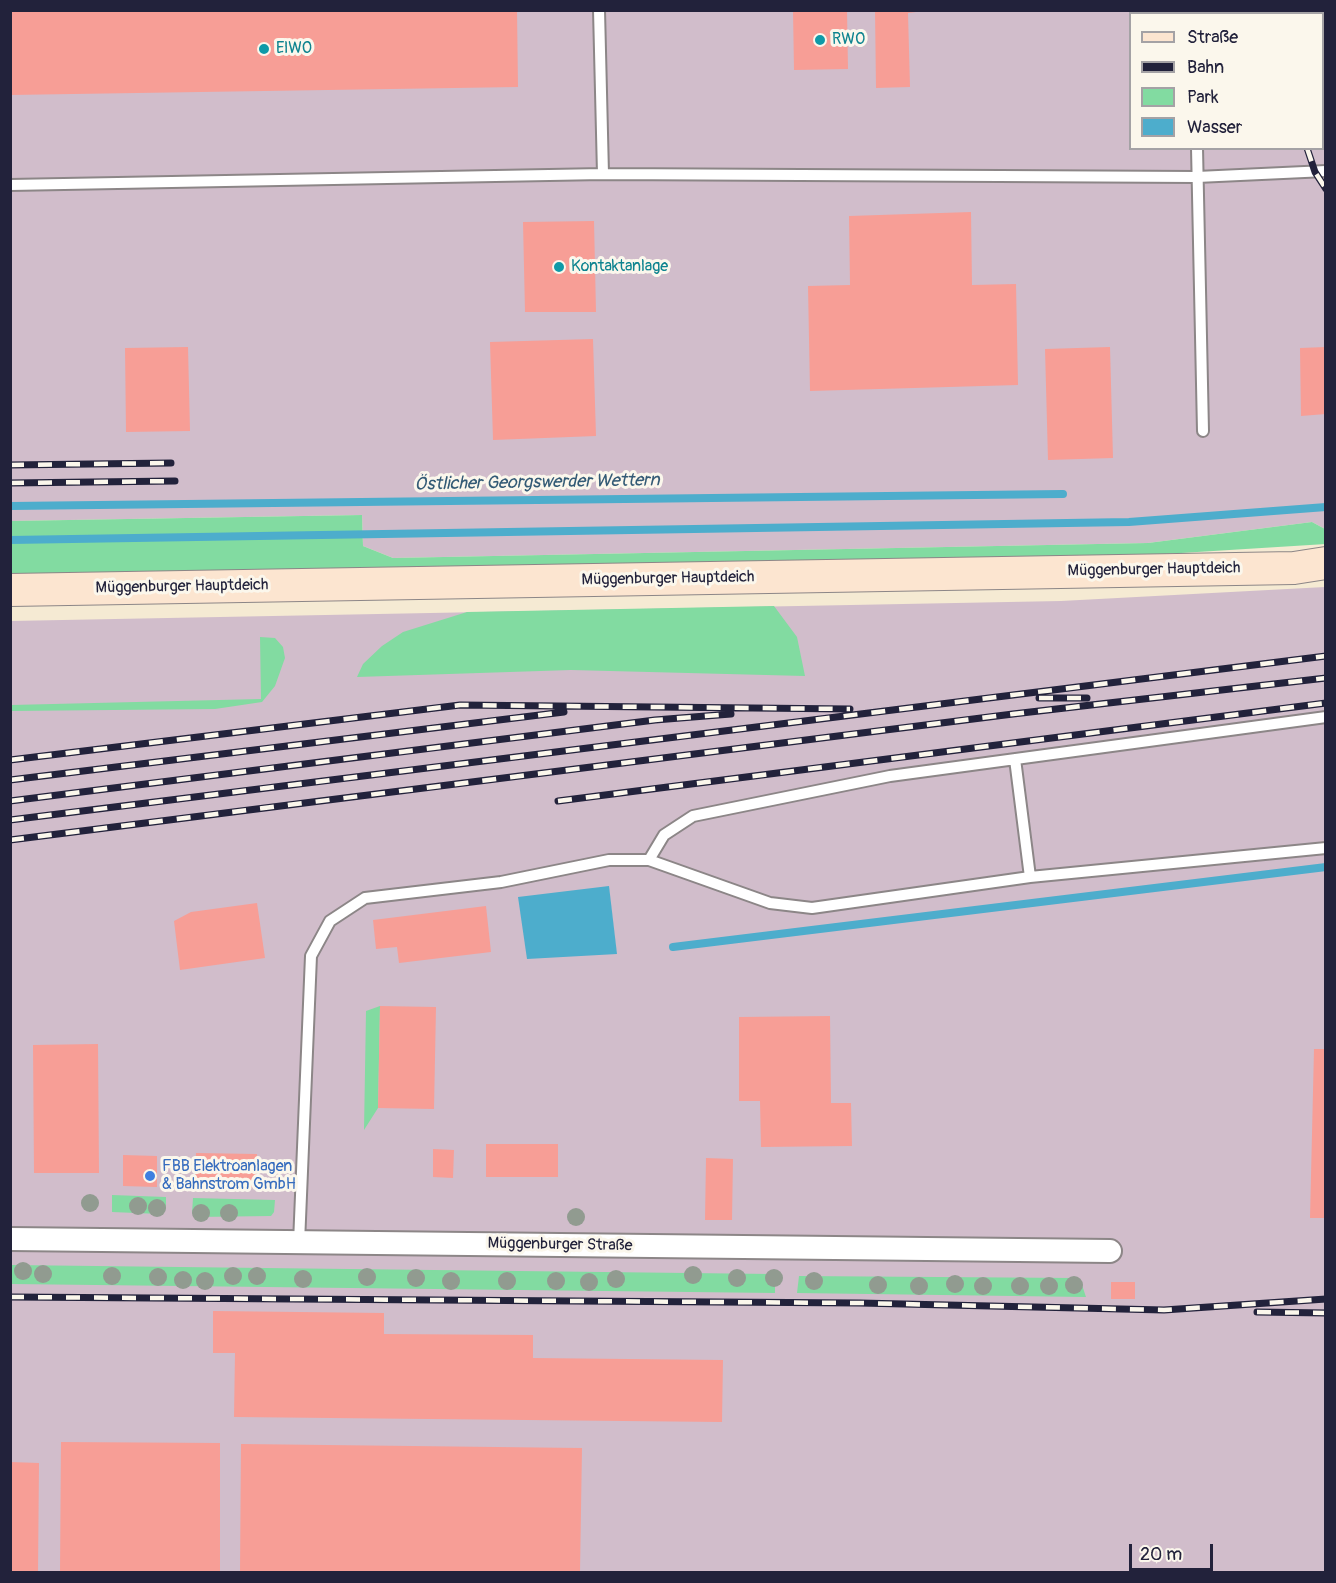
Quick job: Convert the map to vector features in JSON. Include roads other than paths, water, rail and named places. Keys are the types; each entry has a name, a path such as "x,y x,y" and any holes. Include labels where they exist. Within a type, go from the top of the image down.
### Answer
{"street":[{"name":"Müggenburger Hauptdeich","path":"10,590 1294,568 1326,563"},
{"name":"Müggenburger Straße","path":"10,1239 1110,1251"}],"lane":[{"path":"599,10 603,174"},
{"path":"1197,150 1203,431"},
{"path":"10,185 603,174 1197,177 1326,171"},
{"path":"649,860 664,835 693,816 890,776 1326,717"},
{"path":"1016,759 1030,877"},
{"path":"299,1243 311,956 330,921 365,898 501,882 609,860 649,860 770,903 812,908 1030,877 1326,848"}],"water":[{"path":"609,886 617,954 527,959 518,897"}],"waterway":[{"name":"Östlicher Georgswerder Wettern","path":"10,506 1063,494"},
{"path":"10,540 1129,522 1326,507"},
{"path":"673,947 1326,867"}],"railway":[{"path":"1308,150 1315,172 1326,189"},
{"path":"10,465 171,463"},
{"path":"10,483 175,481"},
{"path":"10,820 1326,656"},
{"path":"10,840 1013,714 1326,678"},
{"path":"1039,698 1087,698"},
{"path":"558,801 1326,703"},
{"path":"10,760 460,705 850,709"},
{"path":"10,780 564,712"},
{"path":"10,801 655,720 731,714"},
{"path":"10,1297 860,1303 1164,1310 1326,1299"},
{"path":"1257,1312 1326,1313"}],"place":[{"name":"RWO","path":"820,40"},
{"name":"ElWO","path":"264,49"},
{"name":"Kontaktanlage","path":"559,267"},
{"name":"FBB Elektroanlagen & Bahnstrom GmbH","path":"150,1176"}]}
